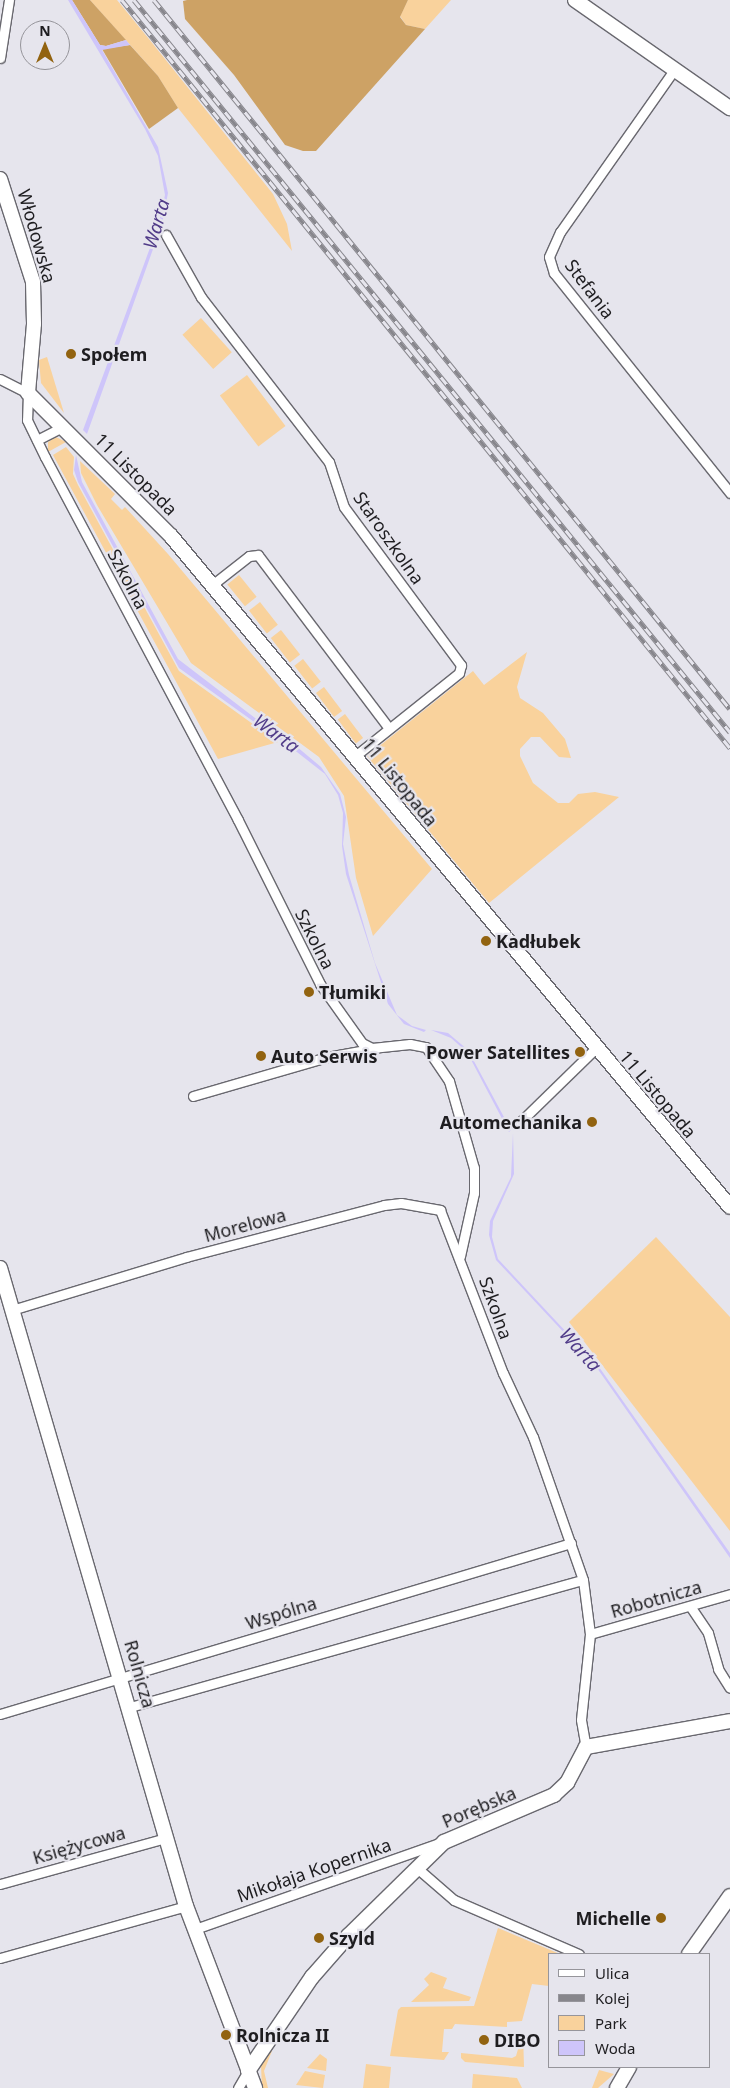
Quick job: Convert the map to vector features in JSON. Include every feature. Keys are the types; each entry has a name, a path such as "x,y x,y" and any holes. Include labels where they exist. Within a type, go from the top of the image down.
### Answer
{"street":[{"path":"0,58 9,0"},
{"path":"574,0 730,108"},
{"name":"Stefania","path":"674,70 560,232 549,257 554,273 730,493"},
{"name":"Włodowska","path":"0,179 33,282 34,324 28,393"},
{"name":"Staroszkolna","path":"166,235 201,297 329,462 344,507 461,665 459,674 355,756"},
{"path":"0,379 28,393"},
{"name":"11 Listopada","path":"28,393 165,530 730,1207"},
{"name":"Szkolna","path":"28,393 26,417 37,440 238,820 320,984 362,1044 372,1048"},
{"path":"37,440 67,432"},
{"path":"212,585 249,556 258,555 389,728"},
{"path":"193,1096 327,1057 372,1048 410,1044 426,1047 449,1081 474,1168 474,1193 460,1256"},
{"path":"518,1124 596,1048"},
{"name":"Morelowa","path":"12,1310 186,1257 384,1205 401,1203 440,1210 460,1256"},
{"name":"Szkolna","path":"460,1256 503,1372 533,1437 583,1580 590,1634 581,1720 586,1747"},
{"name":"Rolnicza","path":"0,1268 130,1707 186,1906 255,2088"},
{"name":"Wspólna","path":"0,1714 571,1544"},
{"path":"130,1707 583,1580"},
{"name":"Robotnicza","path":"590,1634 730,1594"},
{"path":"690,1606 708,1633 718,1669 730,1688"},
{"path":"586,1747 730,1722"},
{"name":"Porębska","path":"238,2088 312,1977 417,1868 444,1842 554,1795 567,1783 586,1747"},
{"name":"Księżycowa","path":"0,1884 166,1838"},
{"name":"Mikołaja Kopernika","path":"195,1929 444,1842"},
{"path":"417,1868 454,1900 577,1953"},
{"path":"690,1953 730,1896"},
{"path":"0,1958 186,1906"},
{"path":"618,2088 628,2068"}],"green space":[{"path":"90,0 117,0 149,39 273,194 287,224 292,251 178,108 158,76"},
{"path":"408,0 451,0 425,29 406,25 400,16"},
{"path":"201,318 232,352 213,369 182,335"},
{"path":"47,357 64,413 41,383 39,360"},
{"path":"247,375 286,426 258,447 220,395"},
{"path":"56,437 66,442 48,452 48,442"},
{"path":"66,447 74,457 73,474 78,485 179,671 278,742 218,759 53,455"},
{"path":"80,461 115,494 111,499 122,510 125,507 168,554 432,869 373,936 356,878 344,796 319,757 191,663 97,505 81,473"},
{"path":"239,575 257,597 245,606 227,584"},
{"path":"260,602 278,625 267,633 249,611"},
{"path":"281,630 300,654 290,662 271,638"},
{"path":"527,652 517,687 520,698 543,713 565,739 571,758 559,757 540,737 531,737 520,749 520,756 533,783 558,803 569,803 578,794 595,792 619,797 489,903 367,756 473,671 484,685"},
{"path":"303,659 321,682 312,689 294,666"},
{"path":"324,687 342,711 334,717 316,693"},
{"path":"345,714 363,738 356,743 338,719"},
{"path":"656,1237 730,1317 730,1531 569,1322"},
{"path":"498,1928 558,1953 548,1953 548,1986 532,1984 522,2021 507,2022 507,2027 455,2024 452,2029 444,2029 442,2052 449,2052 444,2060 390,2056 398,2010 401,2007 474,2006"},
{"path":"431,1972 447,1978 443,1988 471,1997 469,2001 411,2002 429,1985 424,1979"},
{"path":"523,2032 524,2067 465,2062 461,2058 461,2053 512,2058 516,2056"},
{"path":"270,2049 272,2051 264,2071 268,2088 262,2088 261,2066"},
{"path":"320,2054 327,2059 326,2071 307,2068"},
{"path":"366,2064 391,2067 389,2088 363,2088"},
{"path":"599,2070 614,2074 598,2088 592,2088"},
{"path":"305,2071 325,2075 323,2088 296,2085"},
{"path":"473,2074 517,2078 522,2088 472,2088"}],"shaded area":[{"path":"72,0 90,0 126,40 106,46 100,45"},
{"path":"408,0 400,17 406,25 425,29 316,151 303,151 285,145 234,75 185,19 183,1"},
{"path":"130,45 158,76 178,108 149,129 102,49"}],"water":[{"path":"68,0 72,0 100,45 106,46 126,40 130,45 102,50 158,147 168,193 162,224 87,434 83,430 158,226 165,195 158,156 145,129"},
{"name":"Warta","path":"76,455 82,482 178,659 263,724 273,726 287,740 285,744 179,668 78,482 74,470"},
{"path":"290,741 321,767 340,794 346,817 343,844 349,875 375,963 397,1015 412,1026 426,1030 424,1032 404,1024 388,1004 346,874 342,846 343,813 338,795 325,774 288,745"},
{"path":"431,1030 448,1033 468,1050 511,1130 509,1132 467,1052 451,1038"},
{"path":"513,1133 514,1174 493,1221 492,1237 498,1259 599,1367 730,1553 730,1558 597,1368 496,1260 489,1235 490,1221 511,1177"}],"railway":[{"path":"122,0 730,748"},
{"path":"134,0 730,732"},
{"path":"154,0 730,709"}],"place":[{"name":"Społem","path":"71,354"},
{"name":"Kadłubek","path":"486,941"},
{"name":"Tłumiki","path":"309,992"},
{"name":"Power Satellites","path":"580,1052"},
{"name":"Auto Serwis","path":"261,1056"},
{"name":"Automechanika","path":"592,1122"},
{"name":"Michelle","path":"661,1918"},
{"name":"Szyld","path":"319,1938"},
{"name":"Rolnicza II","path":"226,2035"},
{"name":"DIBO","path":"484,2040"}]}
